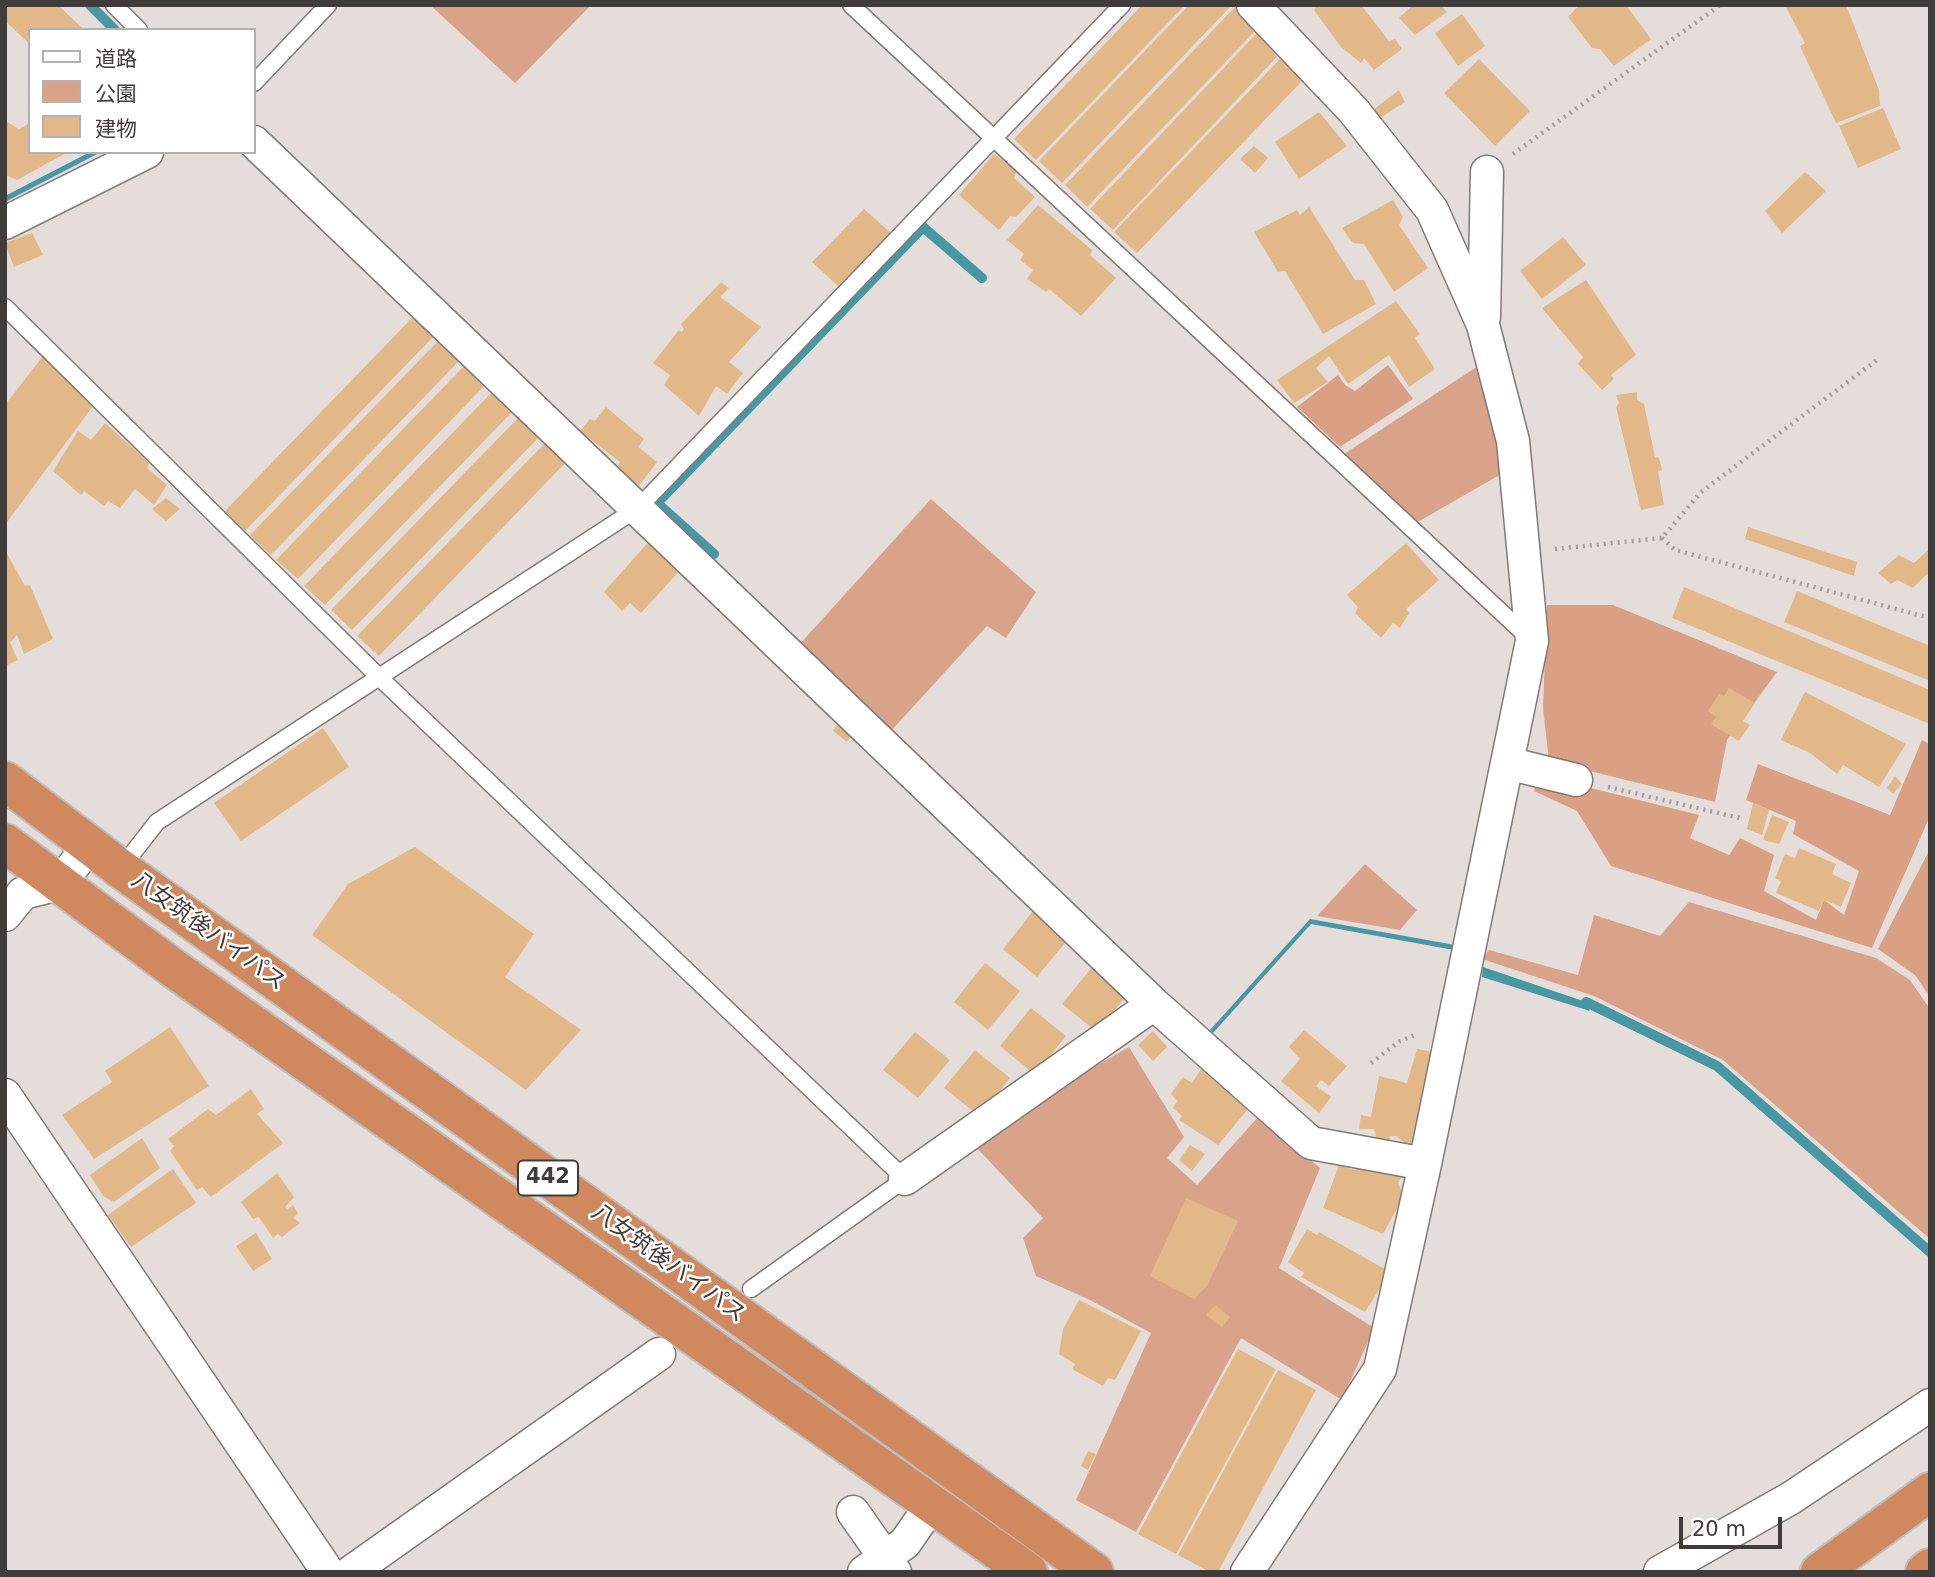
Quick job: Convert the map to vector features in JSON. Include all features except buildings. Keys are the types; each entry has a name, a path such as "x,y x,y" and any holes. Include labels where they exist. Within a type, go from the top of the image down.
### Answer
{"highway":[{"name":"八女筑後バイパス","path":"5,781 89,846 1094,1572"},
{"name":"八女筑後バイパス","path":"5,843 173,968 1028,1572"},
{"path":"1820,1572 1930,1492"},
{"path":"1924,1572 1930,1568"}],"street":[{"path":"1247,1572 1380,1369 1425,1164 1532,641 1513,442 1484,328 1432,211 1353,110 1257,7"},
{"path":"256,144 1154,1004 1311,1143 1425,1164"},
{"path":"5,223 143,154"},
{"path":"1484,328 1487,172"},
{"path":"1507,763 1576,780"},
{"path":"5,915 23,893 59,884 89,846"},
{"path":"905,1179 1154,1004"},
{"path":"5,1096 328,1572"},
{"path":"351,1572 659,1354"},
{"path":"1660,1572 1791,1498 1930,1405"},
{"path":"853,1512 881,1567 905,1543 932,1504"}],"lane":[{"path":"114,5 137,28"},
{"path":"256,81 328,5"},
{"path":"851,5 1532,641"},
{"path":"121,869 157,822 638,508 1122,5"},
{"path":"5,307 380,678 905,1179 751,1289"}],"path":[{"path":"1487,172 1720,5"},
{"path":"1524,553 1662,538 1701,492 1877,360"},
{"path":"1662,538 1675,550 1930,618"},
{"path":"1576,780 1744,819"},
{"path":"1371,1063 1400,1041 1434,1028 1453,1026"}],"green space":[{"path":"430,5 591,5 515,83"},
{"path":"1478,366 1503,473 1416,523 1344,454"},
{"path":"931,499 1036,592 1006,638 987,626 890,732 799,645"},
{"path":"1365,864 1417,910 1400,930 1317,916"},
{"path":"1689,902 1876,958 1910,980 1930,1009 1930,1239 1723,1060 1594,996 1482,959 1489,950 1578,975 1594,915 1660,936"},
{"path":"1129,1047 1184,1137 1167,1158 1197,1185 1259,1116 1320,1168 1279,1268 1374,1328 1342,1400 1241,1338 1136,1532 1076,1500 1151,1333 1088,1299 1036,1276 1023,1238 1043,1218 974,1145 1034,1101"}],"shaded area":[{"path":"1388,365 1413,399 1340,447 1297,407 1338,375 1345,385 1355,391"},
{"path":"1547,605 1613,605 1777,672 1727,740 1715,802 1549,761 1543,708"},
{"path":"1922,740 1930,744 1930,816 1872,948 1611,866 1577,811 1534,791 1539,775 1699,815 1690,838 1729,855 1740,838 1774,855 1764,891 1816,920 1824,900 1844,915 1859,871 1793,834 1796,821 1746,800 1758,764 1890,815"},
{"path":"1930,849 1930,997 1915,975 1878,949"}],"water":[{"path":"86,154 97,154 5,202 5,196"},
{"path":"1310,919 1455,945 1454,950 1311,924 1213,1033 1210,1030"},
{"path":"1483,967 1586,1002 1590,1011 1482,977"}],"waterway":[{"path":"90,5 113,28"},
{"path":"714,554 657,503 923,227 982,278"},
{"path":"1586,1002 1717,1066 1930,1252"}]}
